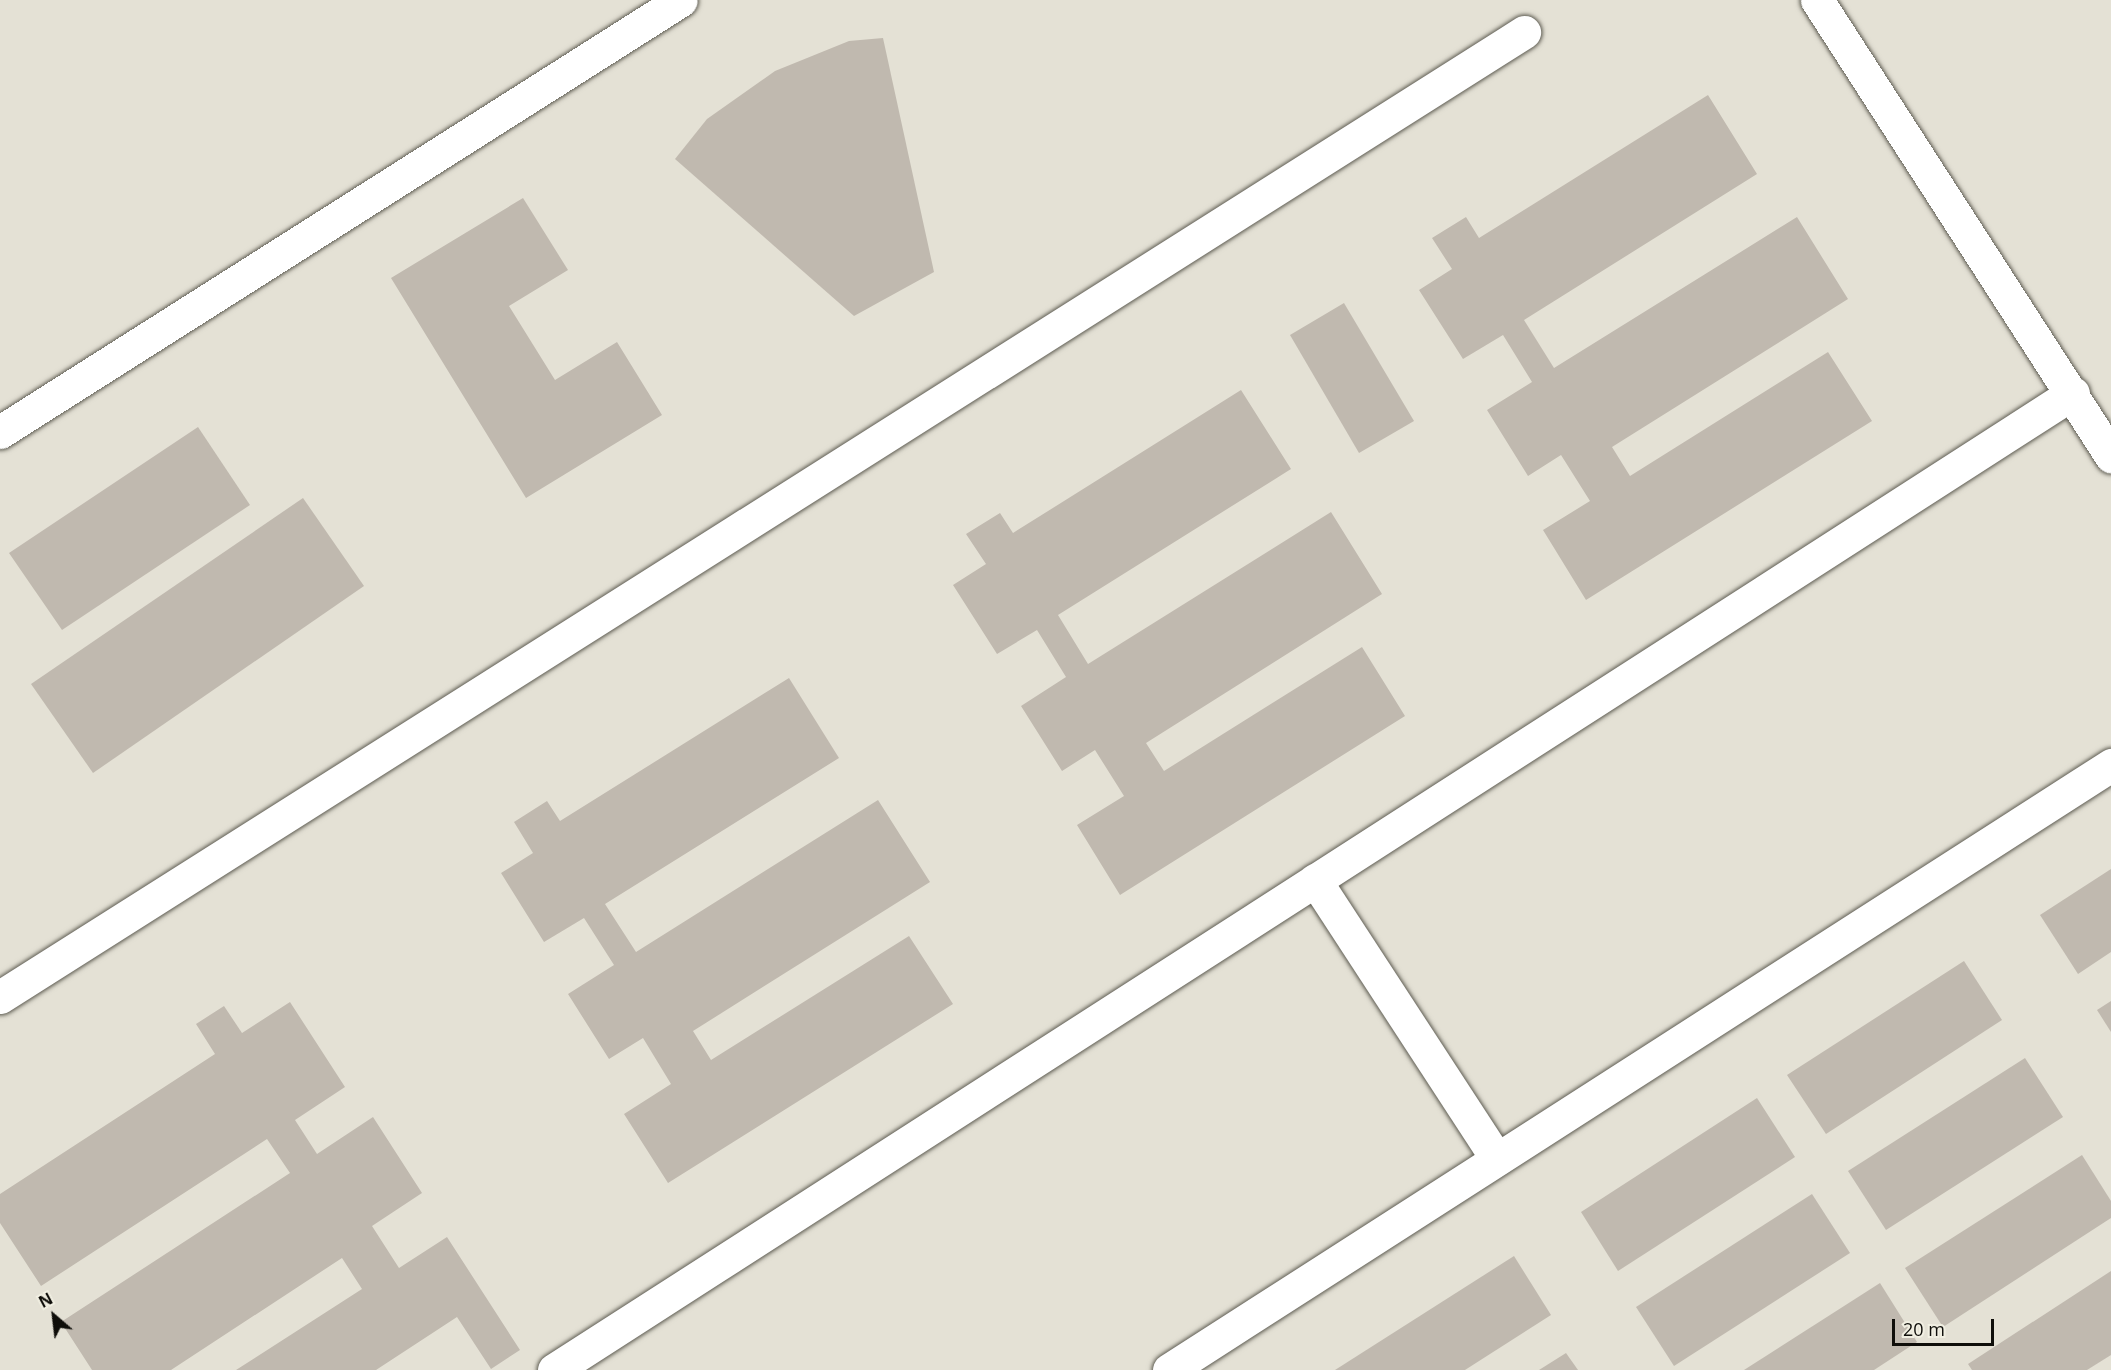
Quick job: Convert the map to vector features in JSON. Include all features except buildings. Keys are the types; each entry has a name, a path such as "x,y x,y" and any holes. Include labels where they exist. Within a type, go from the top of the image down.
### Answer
{"lane":[{"path":"0,432 681,0"},
{"path":"1817,0 2073,393 2111,456"},
{"path":"0,997 1524,32"},
{"path":"554,1370 2073,393"},
{"path":"1169,1370 2111,765"},
{"path":"1314,880 1497,1159"}]}
